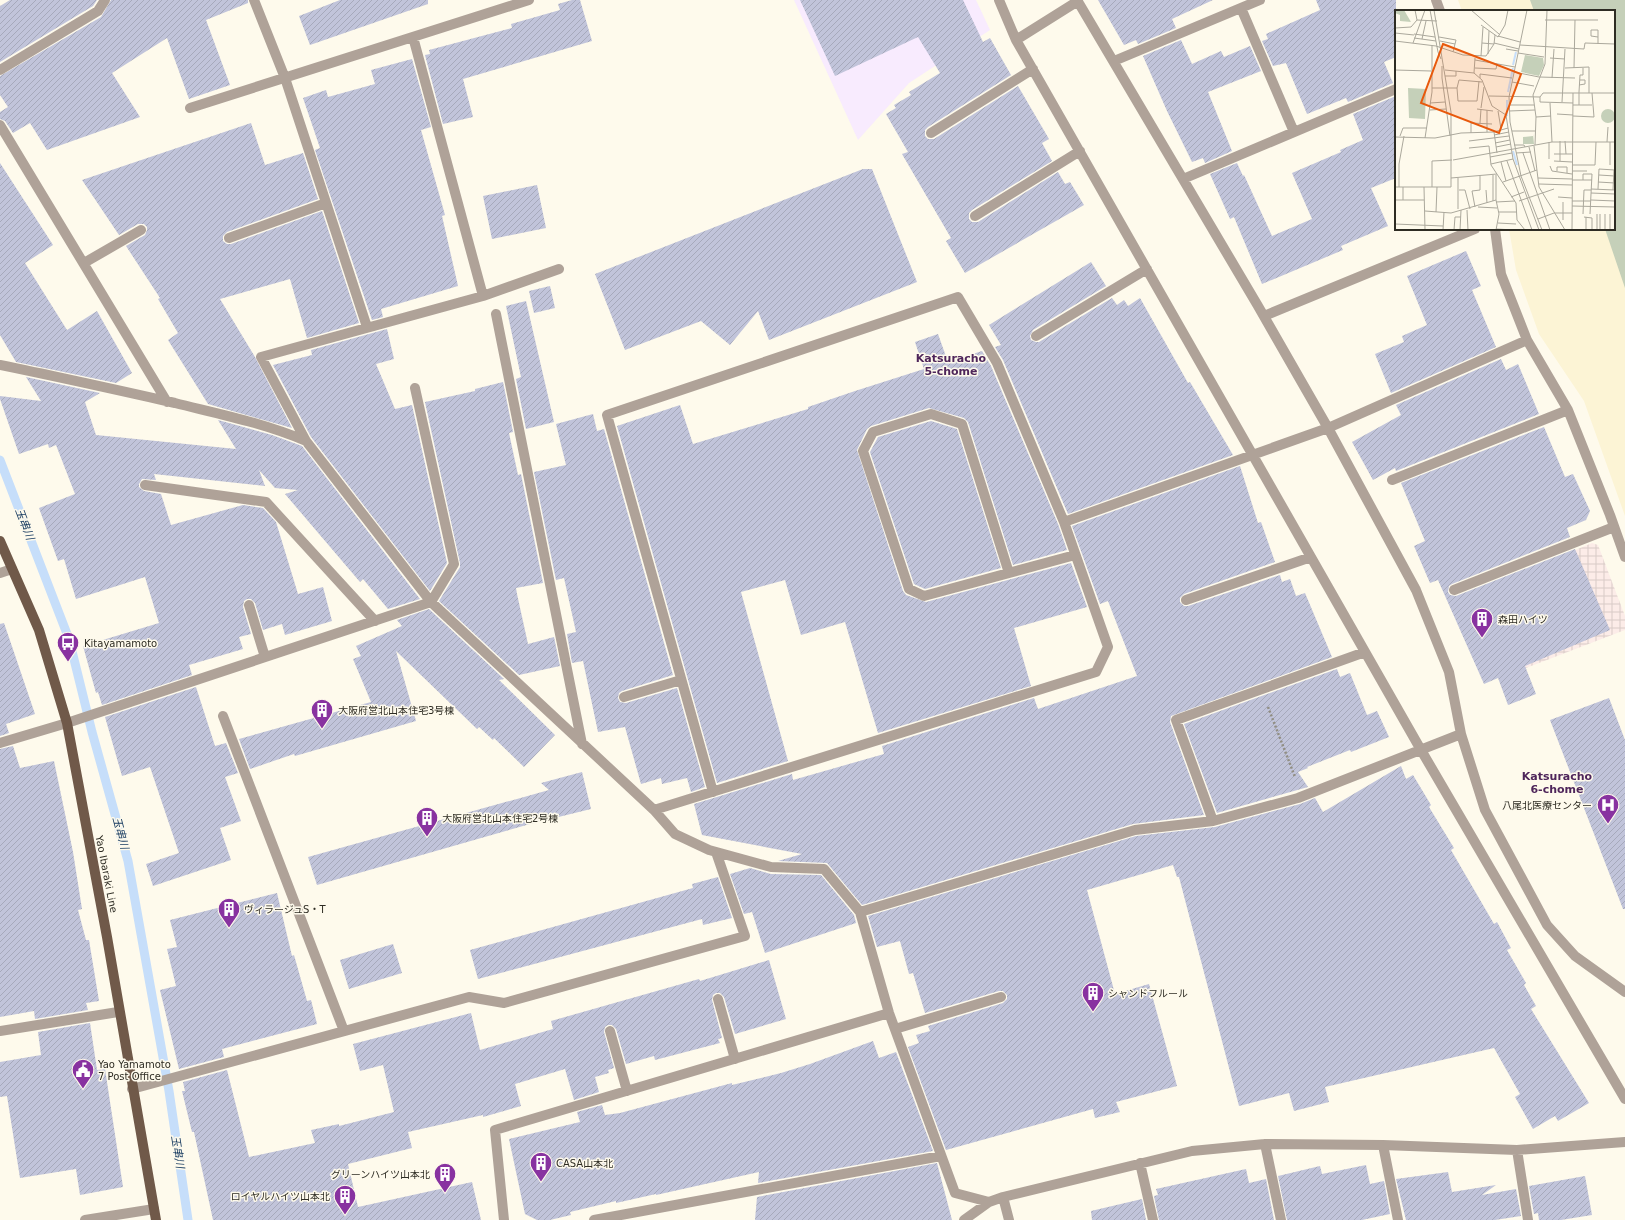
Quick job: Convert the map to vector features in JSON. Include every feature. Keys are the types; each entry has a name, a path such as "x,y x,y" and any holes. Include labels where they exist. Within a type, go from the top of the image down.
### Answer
{"main road":[{"name":"Yao Ibaraki Line","path":"0,541 39,630 68,722 107,937 118,1012 156,1220"}],"street":[{"path":"0,70 98,11 105,0"},
{"path":"254,0 285,78 367,327"},
{"path":"190,108 529,0"},
{"path":"999,0 1016,40 1254,454 1421,750 1625,1100"},
{"path":"1114,61 1260,0"},
{"path":"1436,0 1440,10"},
{"path":"1016,40 1077,1 1264,316 1328,428 1416,590 1449,672 1461,734 1485,810 1547,925 1575,956 1625,992"},
{"path":"1241,8 1294,132"},
{"path":"413,37 483,296"},
{"path":"931,132 1033,68"},
{"path":"1183,179 1395,90"},
{"path":"0,125 167,402"},
{"path":"975,216 1080,151"},
{"path":"229,238 326,203"},
{"path":"84,264 141,230"},
{"path":"1264,316 1473,230"},
{"path":"1495,230 1501,274 1527,340 1568,410 1625,557"},
{"path":"559,268 483,296 261,357 306,441 431,602 654,810 675,834 716,852 770,867 824,870 860,912 889,1013 955,1192 989,1202"},
{"path":"1036,336 1147,269"},
{"path":"654,810 713,792 1096,672 1108,647 1064,522 997,363 958,297 607,415 713,792"},
{"path":"496,314 582,744"},
{"path":"1064,522 1328,428 1527,340"},
{"path":"0,366 67,378 278,429 306,441"},
{"path":"0,742 106,710 431,602 454,564 415,388"},
{"path":"1392,480 1568,410"},
{"path":"1009,573 962,424 931,414 873,432 863,451 909,589 924,596 1009,573 1075,555"},
{"path":"145,485 266,502 375,621"},
{"path":"1454,590 1614,527"},
{"path":"1186,600 1312,557"},
{"path":"0,573 12,569"},
{"path":"249,604 265,658"},
{"path":"1213,822 1176,720 1365,652"},
{"path":"624,697 681,680"},
{"path":"223,716 344,1030"},
{"path":"860,912 1135,830 1213,822 1302,796 1461,734"},
{"path":"132,1089 469,996 504,1003 745,936 716,852"},
{"path":"895,1029 1001,997"},
{"path":"718,999 735,1059"},
{"path":"0,1031 118,1012"},
{"path":"504,1220 495,1130 889,1013"},
{"path":"610,1031 627,1091"},
{"path":"964,1220 989,1202 1002,1197 1192,1151 1265,1144 1383,1145 1517,1150 1625,1142"},
{"path":"1265,1144 1281,1220"},
{"path":"1383,1145 1398,1220"},
{"path":"1517,1150 1528,1220"},
{"path":"594,1220 941,1156"},
{"path":"1140,1163 1153,1220"},
{"path":"1002,1197 1009,1220"},
{"path":"85,1220 154,1209"}],"path":[{"path":"1261,689 1302,796"}],"shaded area":[{"path":"794,0 976,0 990,30 909,83 858,140"},
{"path":"1458,0 1625,0 1625,516 1584,401 1539,334 1516,270 1509,230 1615,230 1615,10 1462,10"},
{"path":"1592,543 1598,545 1625,616 1625,630 1518,671 1483,589"}],"green space":[{"path":"1530,0 1625,0 1625,288 1605,230 1615,230 1615,10 1534,10"}],"building":[{"path":"10,0 97,0 93,6 0,62 0,6"},
{"path":"111,0 248,0 248,3 206,20 230,85 189,99 167,38 112,73 140,117 47,150 30,123 13,133 5,121 0,119 0,112 8,107 0,95 0,76 101,17"},
{"path":"340,0 428,0 428,4 310,45 299,16"},
{"path":"572,0 580,0 592,41 463,79 473,117 443,124 425,55 430,54 429,50 512,28 511,24 560,10 558,4"},
{"path":"800,0 963,0 983,42 990,38 1011,75 928,127 925,130 925,136 928,139 934,139 1018,86 1049,139 1042,143 1052,161 972,210 969,213 969,219 972,222 978,222 1058,172 1065,184 1070,182 1084,205 965,273 946,241 951,238 902,154 908,152 886,114 896,108 894,105 911,95 909,92 940,73 918,37 835,76"},
{"path":"1098,0 1213,0 1172,19 1176,28 1138,44 1136,40 1124,45"},
{"path":"1316,0 1396,0 1395,57 1384,62 1393,83 1348,102 1346,98 1307,114 1286,63 1273,66 1262,41 1268,39 1266,34 1320,10"},
{"path":"1181,40 1192,64 1221,51 1224,57 1250,46 1261,71 1208,92 1232,151 1205,163 1203,158 1192,162 1167,111 1143,56"},
{"path":"412,59 431,127 421,130 445,215 442,216 458,286 381,309 383,317 372,320 315,150 320,148 303,98 326,90 328,97 375,84 371,70"},
{"path":"1395,96 1395,178 1371,188 1388,226 1341,246 1343,250 1262,284 1234,217 1230,219 1210,174 1237,163 1272,236 1312,219 1292,173 1341,152 1340,150 1363,140 1353,114"},
{"path":"251,123 265,165 303,153 318,199 227,232 223,236 223,241 227,244 231,244 322,211 359,323 307,338 290,279 220,299 255,357 292,428 208,404 168,340 178,333 158,299 160,298 126,246 145,235 147,227 144,224 138,224 119,235 82,180"},
{"path":"0,163 53,245 25,263 67,330 97,311 132,373 116,383 16,362 0,335"},
{"path":"863,169 872,169 917,282 769,340 758,311 730,345 701,321 625,350 595,274"},
{"path":"537,185 546,228 492,239 483,196"},
{"path":"1466,251 1481,286 1472,290 1496,347 1391,393 1375,354 1404,342 1402,336 1427,325 1407,276"},
{"path":"1091,262 1106,286 1033,330 1030,336 1031,340 1039,342 1112,298 1117,305 1124,300 1128,306 1140,298 1188,383 1190,382 1233,455 1068,514 1003,360 995,347 1001,345 989,325"},
{"path":"550,286 555,308 534,313 529,291"},
{"path":"526,301 554,422 526,429 516,379 521,377 506,306"},
{"path":"387,329 394,359 376,364 395,409 412,405 447,563 430,591 311,437 273,365 312,355 311,350"},
{"path":"938,334 948,362 982,351 991,366 1058,524 1067,550 1013,565 968,422 964,418 929,408 871,426 867,429 857,450 903,591 906,595 926,602 1071,563 1087,607 1014,628 1031,686 878,733 845,622 801,635 785,580 741,592 788,761 717,783 617,426 680,405 693,444 808,409 808,407 924,369 915,342"},
{"path":"1501,359 1506,370 1518,364 1539,414 1396,471 1395,468 1373,480 1352,442 1401,415 1396,405"},
{"path":"26,377 100,393 85,402 96,435 236,449 218,420 272,435 302,446 420,599 388,609 363,579 360,582 285,494 298,490 275,488 259,470 265,486 154,474 156,480 142,479 139,487 144,491 161,494 171,525 243,505 263,508 276,522 298,594 323,587 332,621 285,635 282,624 263,630 255,603 251,599 247,599 244,601 243,607 251,634 239,637 243,649 189,665 192,675 102,705 98,692 96,693 83,646 159,623 145,577 76,599 64,559 58,561 39,508 75,494 56,445 49,448 48,444 19,454 0,399 0,396 41,401"},
{"path":"503,382 513,432 509,433 518,475 521,474 543,583 516,588 517,594 528,644 554,637 560,666 519,675 439,601 460,567 460,563 425,402 475,391 475,389"},
{"path":"593,414 597,431 604,429 673,675 622,691 619,693 618,698 620,702 626,703 677,688 705,787 691,792 687,778 662,784 661,778 641,784 625,727 598,732 583,661 572,663 567,634 576,632 564,578 556,580 534,472 566,465 556,424"},
{"path":"931,421 957,429 1001,568 925,589 914,584 870,452 878,437"},
{"path":"1544,427 1565,477 1573,474 1590,511 1586,520 1567,528 1570,537 1452,584 1449,586 1448,592 1450,595 1456,596 1575,549 1610,630 1525,666 1536,694 1508,705 1498,678 1484,684 1438,580 1430,583 1414,546 1425,541 1401,483"},
{"path":"1240,466 1258,523 1261,522 1275,562 1184,594 1180,598 1180,602 1184,606 1188,606 1280,575 1282,582 1290,579 1296,596 1305,593 1332,657 1171,716 1170,722 1204,815 1133,824 862,905 827,863 778,861 802,854 702,835 694,804 792,774 793,780 884,754 882,746 1034,698 1038,709 1137,676 1108,601 1100,604 1072,526"},
{"path":"429,609 504,679 499,680 555,735 524,767 494,738 493,740 479,727 477,729 396,651 416,721 295,756 294,754 250,769 239,739 371,702 353,659 361,656 356,646 402,626 397,620"},
{"path":"4,623 35,714 6,724 9,733 0,736 0,624"},
{"path":"1337,669 1340,677 1350,673 1367,715 1377,711 1389,737 1351,752 1350,750 1298,772 1308,787 1217,813 1184,724"},
{"path":"196,687 215,746 226,743 238,773 225,777 241,821 220,828 231,860 153,886 146,864 179,853 150,767 122,776 105,717"},
{"name":"八尾北医療センター","path":"1609,698 1625,740 1625,909 1623,909 1550,720"},
{"path":"13,746 20,768 54,761 73,852 82,909 78,910 86,940 89,940 99,1001 86,1003 88,1010 35,1019 34,1011 0,1017 0,749"},
{"path":"1401,766 1406,779 1413,775 1431,805 1429,807 1454,848 1451,850 1494,924 1497,922 1511,948 1507,950 1526,983 1524,985 1536,1006 1531,1009 1589,1103 1558,1121 1555,1116 1533,1129 1515,1097 1520,1094 1494,1048 1325,1087 1329,1102 1294,1111 1289,1093 1239,1106 1179,877 1177,877 1173,865 1087,890 1115,994 1149,984 1177,1086 1116,1102 1120,1112 1095,1118 1093,1109 946,1150 908,1047 919,1043 916,1035 930,1031 928,1026 1003,1003 1007,999 1007,995 1003,991 999,991 925,1013 913,973 909,974 900,941 877,947 868,916 1136,836 1215,827 1300,804 1315,798 1323,812"},
{"name":"大阪府営北山本住宅2号棟","path":"582,772 591,809 530,824 317,885 308,857 549,790 541,783"},
{"path":"750,868 771,874 821,875 854,915 856,923 765,953 752,912 744,914 730,874"},
{"path":"718,877 732,918 703,925 702,919 478,979 470,950 693,888 692,884"},
{"path":"277,893 292,956 294,955 307,1001 311,1000 317,1024 222,1049 224,1057 179,1069 160,990 176,986 167,949 177,947 170,920"},
{"path":"393,944 402,973 349,989 340,960"},
{"path":"769,960 786,1019 735,1034 724,997 720,993 716,993 713,995 712,1000 722,1038 718,1039 720,1043 655,1060 654,1056 626,1064 616,1029 612,1025 608,1025 605,1027 604,1032 614,1068 608,1070 609,1073 595,1077 599,1092 574,1100 565,1069 515,1084 521,1106 483,1117 483,1115 408,1132 412,1148 348,1164 358,1207 472,1182 481,1220 213,1220 194,1132 192,1132 182,1091 185,1091 183,1082 227,1070 249,1157 315,1143 311,1130 339,1124 339,1126 394,1112 383,1065 360,1071 353,1044 471,1013 480,1050 553,1029 551,1021 699,979 700,981"},
{"path":"90,1023 97,1070 105,1069 123,1187 80,1195 76,1169 20,1178 7,1096 0,1097 0,1062 41,1055 38,1032"},
{"path":"873,1041 879,1058 896,1052 933,1151 758,1183 759,1172 656,1195 616,1203 616,1201 570,1212 571,1215 550,1220 537,1220 525,1214 509,1139 580,1122 577,1112 602,1105 605,1115 620,1113 732,1083 732,1085 781,1073"},
{"path":"937,1163 952,1220 755,1220 757,1197"},
{"path":"1366,1165 1370,1184 1384,1181 1390,1214 1362,1220 1287,1220 1278,1176 1320,1166 1322,1174"},
{"path":"1246,1169 1249,1183 1266,1179 1274,1220 1159,1220 1154,1196 1158,1195 1156,1189"},
{"path":"1448,1172 1452,1192 1496,1185 1482,1195 1516,1189 1521,1216 1495,1220 1406,1220 1396,1179"},
{"path":"1585,1176 1592,1215 1561,1220 1539,1220 1538,1213 1534,1214 1529,1186"},
{"path":"1142,1199 1146,1220 1092,1220 1091,1211"}],"waterway":[{"name":"玉串川","path":"0,460 69,639 92,732 128,861 169,1091 188,1220"}],"place":[{"name":"森田ハイツ","path":"1482,638"},
{"name":"Kitayamamoto","path":"68,662"},
{"name":"大阪府営北山本住宅3号棟","path":"322,730"},
{"name":"八尾北医療センター","path":"1608,824"},
{"name":"大阪府営北山本住宅2号棟","path":"427,838"},
{"name":"ヴィラージュS・T","path":"229,928"},
{"name":"シャンドフルール","path":"1093,1012"},
{"name":"Yao Yamamoto 7 Post Office","path":"83,1090"},
{"name":"CASA山本北","path":"541,1182"},
{"name":"グリーンハイツ山本北","path":"445,1194"},
{"name":"ロイヤルハイツ山本北","path":"345,1216"}],"district":[{"name":"Katsuracho 5-chome","path":"951,364"},
{"name":"Katsuracho 6-chome","path":"1557,782"}]}
